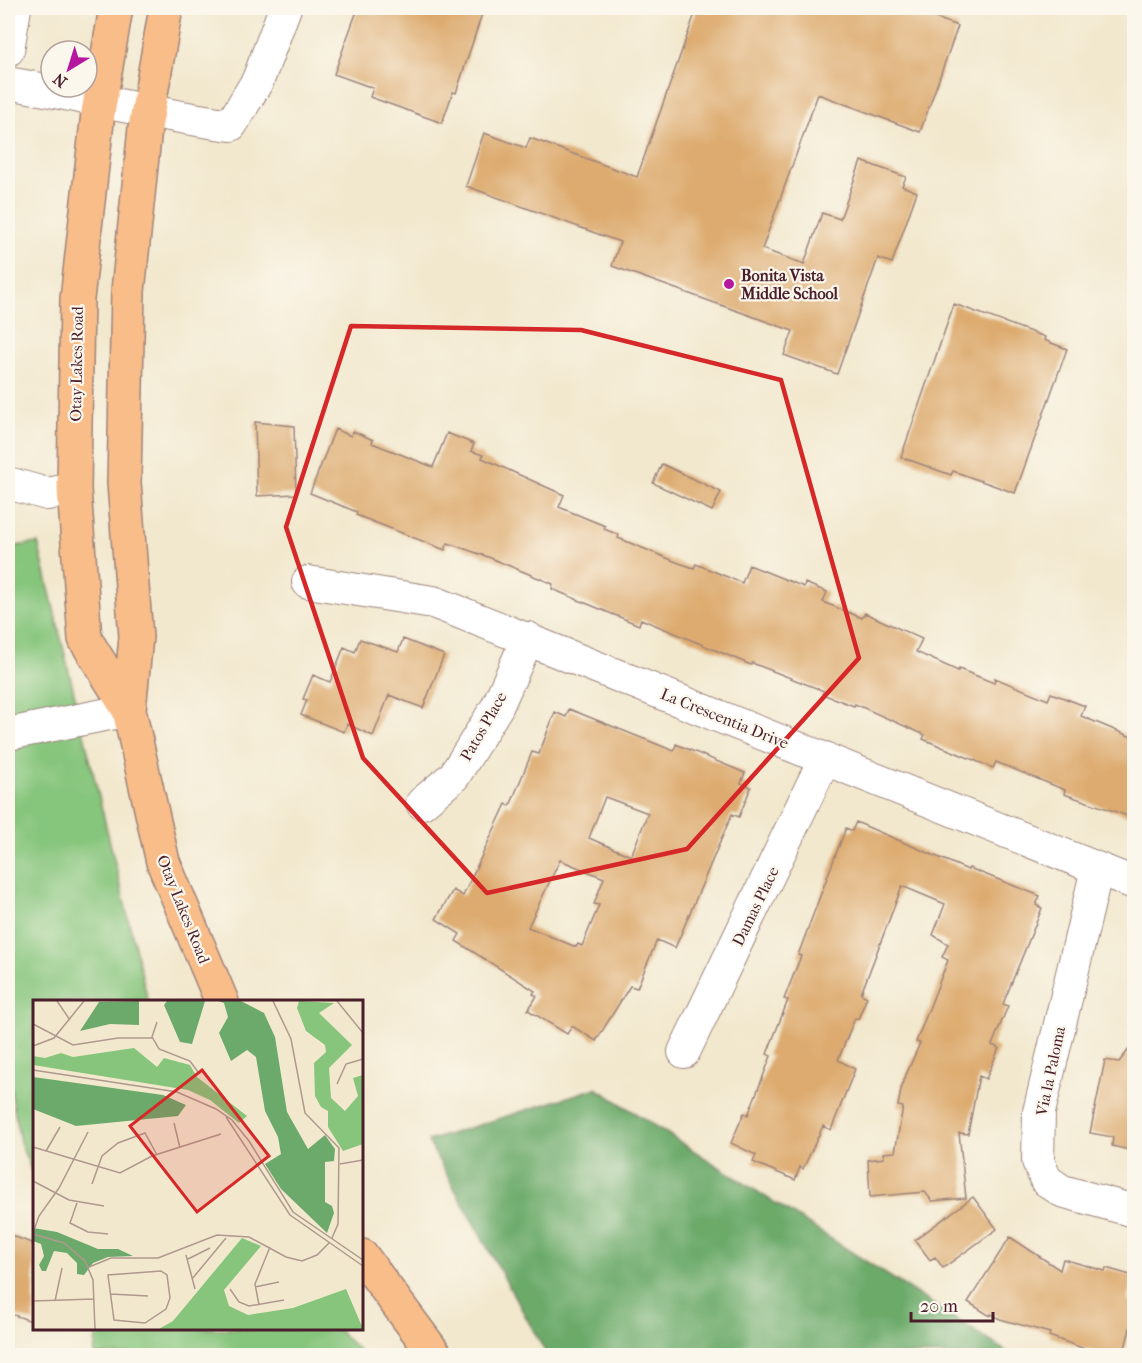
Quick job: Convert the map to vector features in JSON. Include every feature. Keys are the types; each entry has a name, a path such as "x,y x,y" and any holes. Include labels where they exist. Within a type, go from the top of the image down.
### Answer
{"main road":[{"name":"Otay Lakes Road","path":"116,8 100,99 77,299 74,489 85,639 129,710"},
{"name":"Otay Lakes Road","path":"166,8 148,112 128,291 124,483 136,637 129,710 163,862 221,1000"},
{"path":"363,1257 436,1356"}],"street":[{"path":"8,50 15,8"},
{"path":"8,83 100,99 148,112 231,124 258,80 285,8"},
{"path":"8,483 47,494 74,489"},
{"name":"La Crescentia Drive","path":"308,582 433,602 528,638 1134,883"},
{"name":"Patos Place","path":"422,803 454,776 497,707 528,638"},
{"path":"8,734 129,710"},
{"name":"Damas Place","path":"684,1052 825,758"},
{"name":"Via la Paloma","path":"1097,869 1039,1112 1038,1161 1046,1180 1062,1191 1134,1211"}],"highlighted area":[{"path":"351,326 581,330 781,380 859,658 687,849 487,893 363,758 286,527"}],"green space":[{"path":"38,543 148,1000 33,1000 33,1174 20,1142 8,1074 8,547"},
{"path":"596,1088 1012,1355 547,1355 428,1141"},
{"path":"97,1330 338,1330 363,1355 94,1355"}],"building":[{"path":"358,8 484,8 456,93 453,92 442,123 370,97 373,88 334,74"},
{"path":"697,8 908,8 958,26 920,132 818,94 762,249 804,264 822,213 840,219 861,161 906,177 902,186 917,192 892,263 878,258 837,374 784,355 793,331 612,266 620,242 466,186 484,133 526,148 530,138 637,177"},
{"path":"954,304 1045,337 1044,340 1067,349 1015,493 953,471 951,475 901,457"},
{"path":"255,422 294,426 296,494 257,496"},
{"path":"335,429 351,436 353,431 373,440 372,443 433,467 447,433 474,444 471,451 483,455 482,458 564,495 559,507 605,526 604,529 619,535 618,538 679,563 694,568 696,564 742,583 749,565 804,587 805,583 827,592 823,602 862,618 865,613 922,639 916,652 958,671 959,669 994,683 995,678 1048,700 1051,693 1085,706 1081,716 1134,738 1134,818 1064,794 1065,790 996,762 993,768 923,739 925,735 855,704 854,706 822,694 824,691 752,663 751,665 641,619 639,625 552,589 553,584 488,557 448,543 445,550 356,515 357,512 310,493"},
{"path":"662,464 721,492 712,511 653,483"},
{"path":"360,639 398,652 403,639 444,655 423,708 389,695 373,736 347,724 344,732 301,715 307,700 303,699 313,675 330,682 344,647 355,652"},
{"path":"569,709 674,751 676,744 745,773 741,783 751,787 739,817 732,814 675,948 657,940 637,988 630,986 596,1041 572,1026 567,1034 528,1010 537,996 533,994 535,991 456,941 460,934 436,919 453,890 463,896 506,804 510,806 532,752 539,754 555,712 566,717","holes":["605,797 648,813 631,856 589,838","560,860 604,878 594,904 599,905 582,946 578,944 576,947 528,927"]},
{"path":"856,822 968,870 969,868 1040,896 1036,905 1042,908 1003,1004 1008,1006 992,1045 999,1048 986,1079 979,1076 968,1134 959,1133 966,1198 932,1201 925,1192 870,1197 868,1160 884,1158 883,1153 895,1152 903,1107 898,1106 902,1084 920,1043 916,1042 948,960 942,957 948,944 933,935 945,904 902,886 861,994 867,997 858,1019 855,1018 838,1060 855,1069 831,1130 823,1126 803,1169 800,1167 795,1180 753,1162 756,1155 731,1143 744,1113 748,1115 771,1056 767,1054 788,1000 784,999 801,956 798,955 846,828 852,831"},
{"path":"1134,1043 1134,1151 1112,1146 1113,1137 1090,1133 1105,1060 1119,1062"},
{"path":"973,1197 997,1229 943,1268 935,1257 930,1260 915,1240"},
{"path":"8,1234 33,1244 33,1322 8,1313"},
{"path":"1010,1237 1060,1270 1063,1259 1105,1271 1106,1268 1134,1276 1128,1301 1134,1302 1134,1313 1123,1356 1109,1356 1085,1349 1049,1336 1050,1333 1000,1319 991,1314 990,1316 968,1302"}],"place":[{"name":"Bonita Vista Middle School","path":"729,284"}]}
